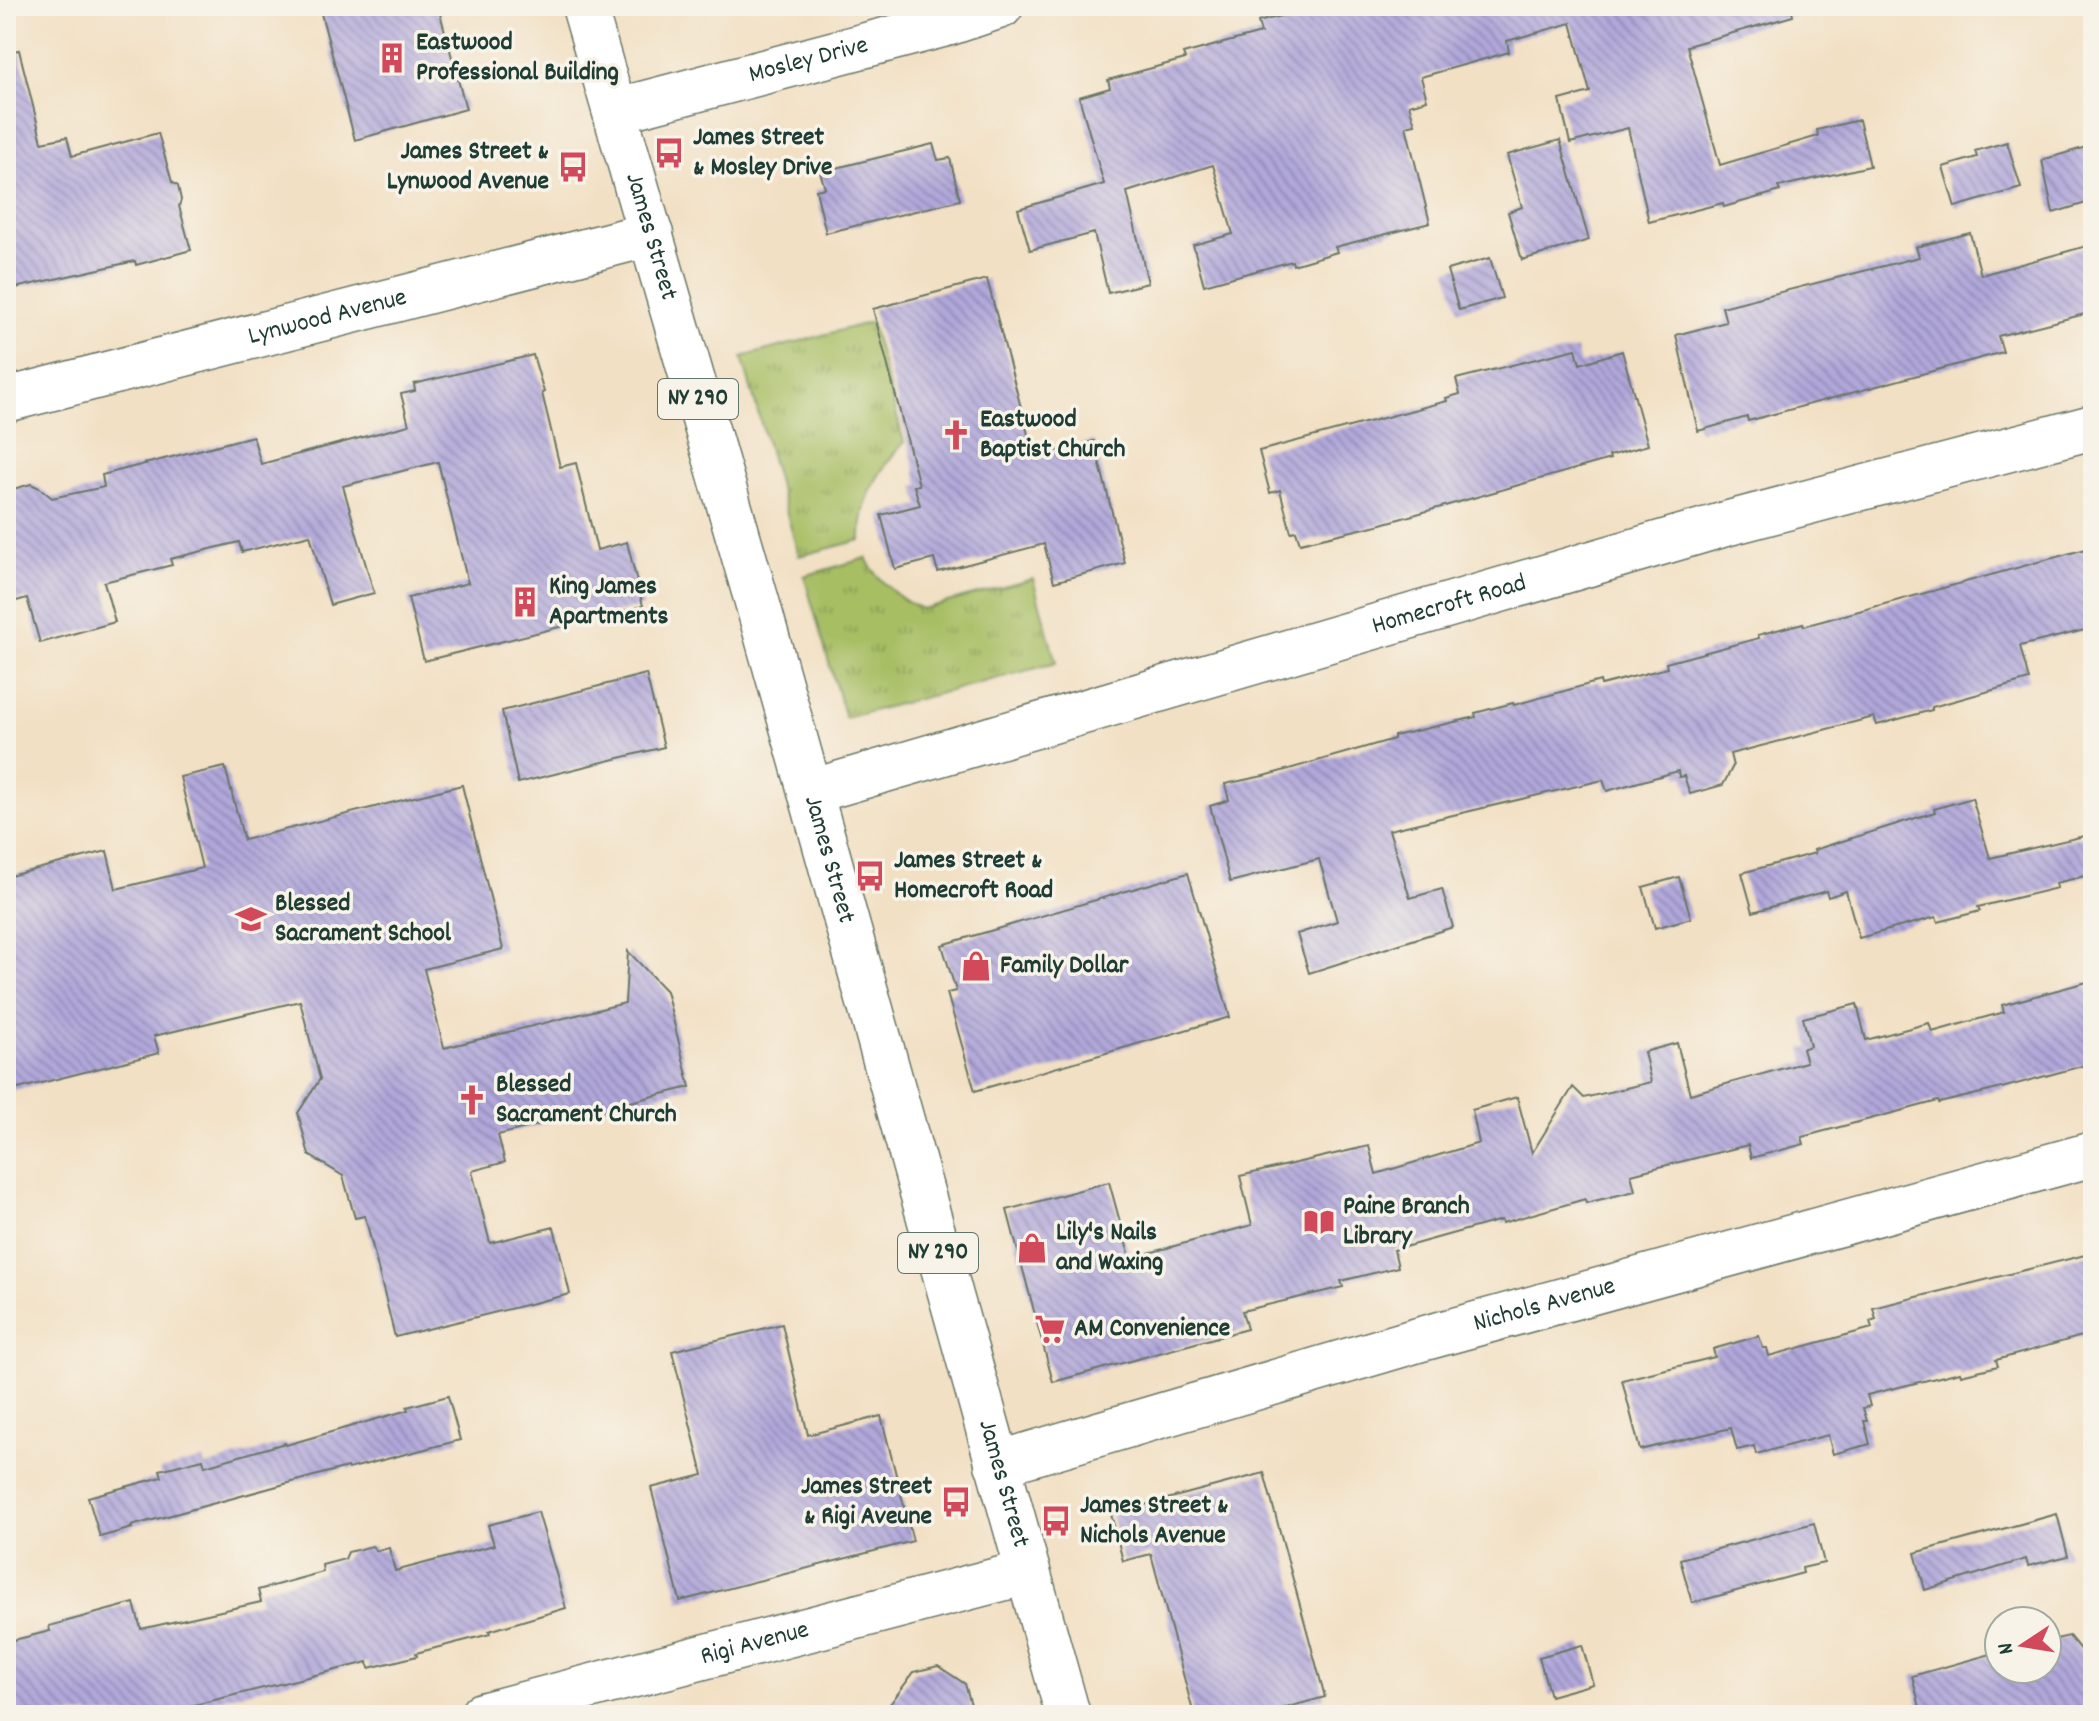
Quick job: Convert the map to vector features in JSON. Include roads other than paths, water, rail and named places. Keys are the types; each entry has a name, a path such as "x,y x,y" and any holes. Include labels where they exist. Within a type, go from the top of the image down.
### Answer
{"street":[{"name":"James Street","path":"584,6 810,792 1068,1715"},
{"name":"Mosley Drive","path":"615,111 950,23 1001,6"},
{"name":"Lynwood Avenue","path":"6,400 651,234"},
{"name":"Homecroft Road","path":"810,792 1729,523 2093,427"},
{"name":"Nichols Avenue","path":"997,1464 1418,1340 2093,1154"},
{"name":"Rigi Avenue","path":"482,1715 1028,1572"}],"place":[{"name":"Eastwood Professional Building","path":"392,58"},
{"name":"James Street & Mosley Drive","path":"669,153"},
{"name":"James Street & Lynwood Avenue","path":"573,167"},
{"name":"Eastwood Baptist Church","path":"956,435"},
{"name":"King James Apartments","path":"525,602"},
{"name":"James Street & Homecroft Road","path":"870,876"},
{"name":"Blessed Sacrament School","path":"251,919"},
{"name":"Family Dollar","path":"976,966"},
{"name":"Blessed Sacrament Church","path":"472,1100"},
{"name":"Paine Branch Library","path":"1319,1222"},
{"name":"Lily's Nails and Waxing","path":"1032,1248"},
{"name":"AM Convenience","path":"1050,1329"},
{"name":"James Street & Rigi Aveune","path":"956,1502"},
{"name":"James Street & Nichols Avenue","path":"1056,1521"}]}
